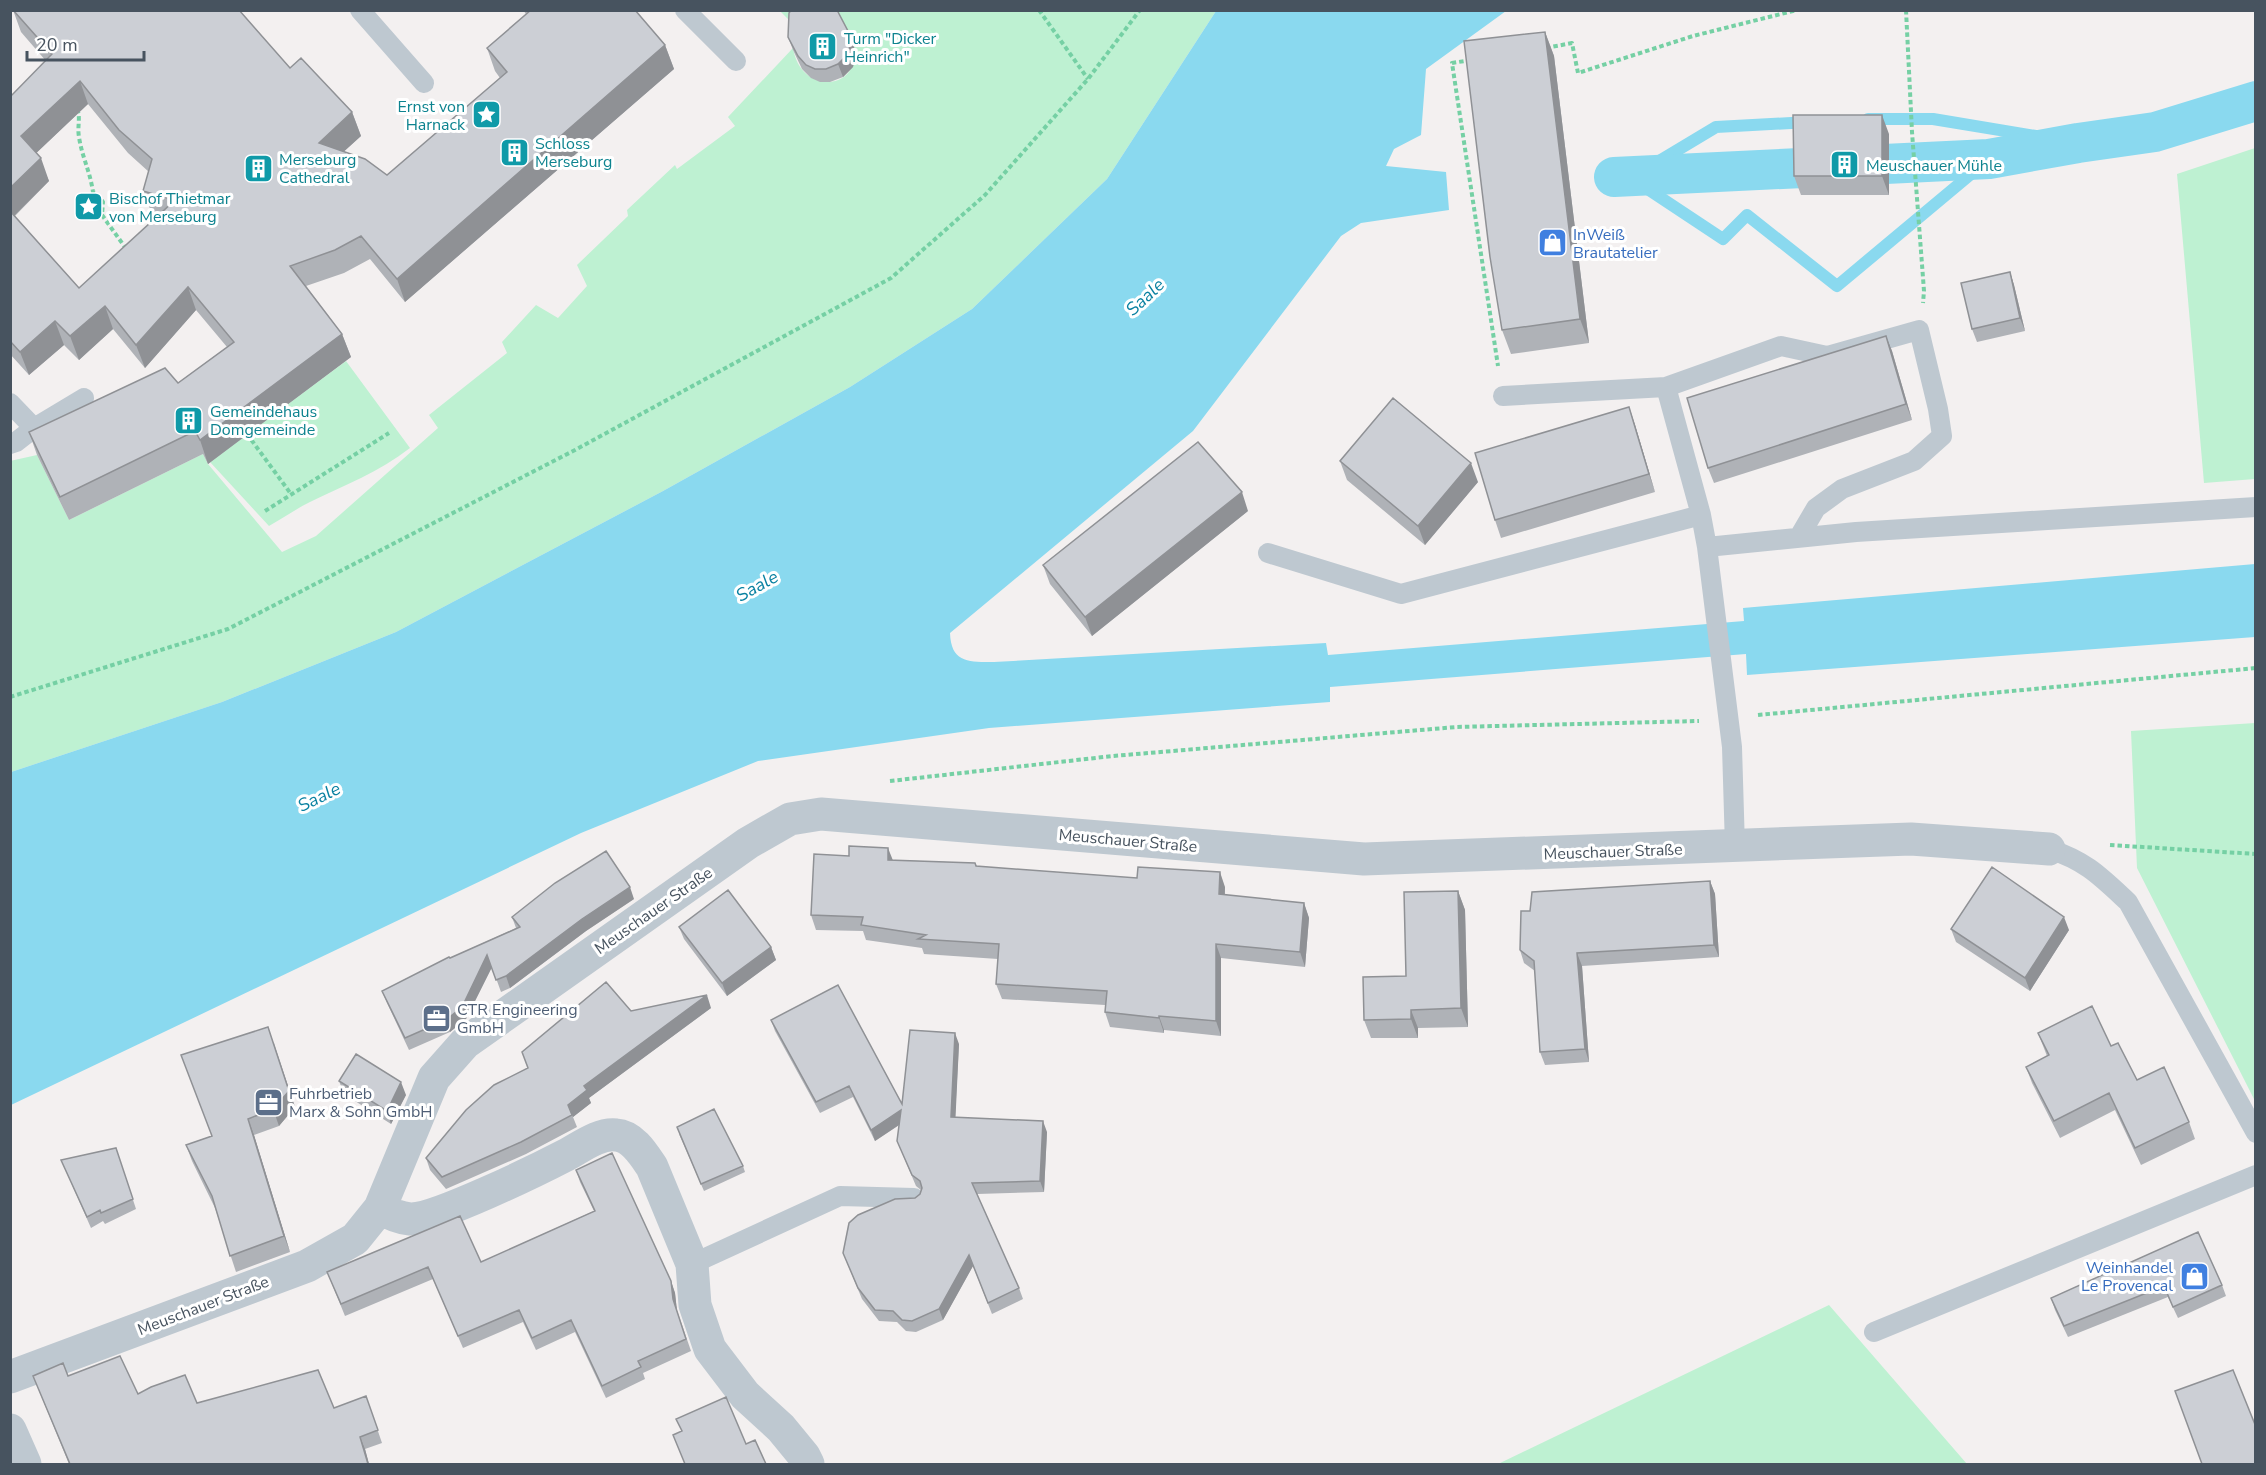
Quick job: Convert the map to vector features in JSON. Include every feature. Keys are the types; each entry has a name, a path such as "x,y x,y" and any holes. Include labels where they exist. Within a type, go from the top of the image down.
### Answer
{"street":[{"name":"Meuschauer Straße","path":"10,1377 307,1266 355,1239 380,1208 434,1078 465,1043 748,843 790,819 821,814 1364,860 1911,839 2049,849"},
{"path":"380,1208 393,1216 412,1219 442,1211 546,1165 603,1136 618,1135 631,1141 652,1167 692,1264 695,1305 710,1349 745,1395 781,1428 808,1464"},
{"path":"10,1430 25,1464"}],"lane":[{"path":"360,10 424,83"},
{"path":"685,10 736,61"},
{"path":"1503,396 1666,387 1781,346 1827,356 1919,330 1938,409 1942,436 1914,461 1842,489 1816,508 1799,537"},
{"path":"1666,387 1701,515 1707,547 1732,747 1735,847"},
{"path":"10,444 84,398"},
{"path":"10,403 34,428"},
{"path":"1707,547 1856,532 2256,507"},
{"path":"1268,553 1401,594 1701,515"},
{"path":"2049,849 2074,857 2098,874 2128,902 2256,1133"},
{"path":"1874,1332 2256,1175"},
{"path":"692,1264 840,1196 914,1198"}],"path":[{"path":"1039,10 1088,79"},
{"path":"10,697 228,629 575,450 891,278 985,195 1088,79 1140,10"},
{"path":"1539,49 1572,43 1578,73 1693,36 1797,10"},
{"path":"1906,10 1912,132 1924,291 1919,330"},
{"path":"1474,60 1452,63 1503,396"},
{"path":"74,102 79,113 78,133 83,158 91,173 93,192 103,202 102,215 131,256"},
{"path":"265,511 389,433"},
{"path":"247,434 291,494"},
{"path":"887,781 1113,756 1456,727 1729,719 1808,709 2256,668"},
{"path":"2105,845 2256,854"}],"green space":[{"path":"780,11 1216,11 1107,179 972,309 850,387 663,491 396,632 222,702 11,772 10,461 37,455 69,520 203,454 208,464 282,552 316,536 438,428 429,415 507,353 502,342 536,305 558,318 587,286 577,265 628,216 627,210 675,165 677,169 735,126 728,117 793,48 799,66 810,77 823,82 836,81 847,74 853,63 853,46 844,25 794,25"},
{"path":"2255,148 2255,479 2204,483 2177,174"},
{"path":"346,361 410,448 374,471 305,505 269,526 210,462"},
{"path":"2256,723 2255,1101 2137,868 2131,731"},
{"path":"1829,1305 1967,1464 1498,1464"}],"water":[{"name":"Saale","path":"1216,11 1506,11 1426,69 1421,135 1394,149 1386,166 1446,172 1449,210 1361,223 1341,236 1193,431 950,633 954,650 963,659 994,662 1326,643 1328,655 1744,621 1743,608 2255,564 2255,637 1747,675 1746,654 1330,687 1330,702 989,728 758,761 581,833 11,1105 11,772 222,702 396,632 663,491 850,387 972,309 1107,179"}],"building":[{"path":"13,10 239,10 290,68 301,58 352,112 319,143 365,159 387,175 507,72 487,48 531,10 635,10 665,45 397,279 361,236 335,250 290,266 342,334 200,440 195,431 60,497 29,432 165,368 178,383 234,342 188,287 136,345 105,306 70,336 55,321 20,352 10,341 10,211 79,288 175,200 143,191 152,159 119,130 80,81 21,136 41,158 10,188 10,97 52,54"},
{"name":"Turm \"Dicker Heinrich\"","path":"791,10 837,10 849,33 848,54 838,64 826,69 815,69 806,65 798,56 788,37"},
{"path":"1545,32 1580,319 1502,330 1490,257 1464,41"},
{"name":"Meuschauer Mühle","path":"1793,115 1882,115 1882,176 1794,176"},
{"path":"2010,272 2020,318 1972,329 1961,283"},
{"path":"1886,336 1906,404 1708,468 1687,398"},
{"path":"1393,398 1471,463 1418,526 1340,461"},
{"path":"1629,407 1649,474 1495,520 1475,453"},
{"path":"1198,442 1242,492 1085,617 1043,565"},
{"path":"849,846 888,848 888,860 975,863 976,866 1137,878 1138,867 1220,872 1219,894 1304,903 1300,952 1216,944 1216,1021 1105,1012 1107,991 996,984 999,944 918,939 926,935 861,925 863,917 811,915 814,854 849,856"},
{"path":"606,851 630,887 582,919 506,976 496,980 487,955 462,1007 446,1020 405,1038 382,991 449,957 520,927 512,917 555,883"},
{"path":"1992,867 2064,917 2025,978 1951,929"},
{"path":"1710,881 1714,945 1577,953 1585,1049 1540,1052 1534,961 1520,950 1521,911 1530,911 1532,892"},
{"path":"728,890 771,947 722,983 679,927"},
{"path":"1458,891 1461,1008 1411,1010 1411,1019 1364,1020 1363,977 1406,976 1404,892"},
{"path":"606,982 631,1011 707,995 584,1086 587,1090 568,1105 572,1115 521,1142 442,1177 426,1158 466,1110 494,1085 528,1068 522,1052"},
{"path":"838,985 902,1104 910,1030 955,1033 951,1117 1043,1121 1040,1181 972,1183 1019,1288 988,1303 969,1255 939,1309 912,1321 902,1320 893,1311 875,1310 858,1288 843,1253 849,1223 858,1215 895,1199 915,1198 920,1194 922,1188 920,1181 912,1175 897,1141 901,1110 871,1130 849,1086 816,1102 771,1020"},
{"path":"2092,1006 2111,1046 2118,1043 2137,1080 2164,1067 2189,1122 2135,1148 2109,1093 2054,1121 2026,1067 2049,1055 2038,1033"},
{"path":"268,1027 289,1091 273,1109 248,1119 284,1236 230,1256 212,1196 186,1145 212,1136 181,1055"},
{"path":"356,1054 401,1082 387,1111 339,1081"},
{"path":"714,1109 743,1166 701,1184 677,1127"},
{"path":"116,1148 133,1199 87,1217 61,1160"},
{"path":"612,1153 671,1281 673,1299 686,1339 638,1361 641,1367 602,1386 571,1320 532,1338 519,1310 458,1336 428,1267 341,1304 327,1272 460,1216 481,1262 595,1211 576,1170"},
{"path":"2198,1232 2222,1285 2173,1307 2164,1286 2064,1326 2051,1298"},
{"path":"120,1356 138,1394 185,1375 197,1403 318,1370 334,1408 366,1396 378,1430 360,1437 368,1464 70,1464 33,1376 63,1363 68,1376"},
{"path":"2233,1370 2256,1427 2256,1464 2202,1464 2175,1391"},
{"path":"726,1397 746,1444 755,1440 766,1464 685,1464 673,1435 682,1431 676,1419"}],"waterway":[{"path":"1614,177 1989,159 2155,132 2256,101"},
{"path":"1868,119 1933,119 2078,143"},
{"path":"1809,122 1716,127 1631,178 1723,239 1747,215 1837,286 1989,159"}],"place":[{"name":"Turm \"Dicker Heinrich\"","path":"823,47"},
{"name":"Ernst von Harnack","path":"486,115"},
{"name":"Schloss Merseburg","path":"514,152"},
{"name":"Meuschauer Mühle","path":"1845,165"},
{"name":"Merseburg Cathedral","path":"258,168"},
{"name":"Bischof Thietmar von Merseburg","path":"88,207"},
{"name":"InWeiß Brautatelier","path":"1552,243"},
{"name":"Gemeindehaus Domgemeinde","path":"189,420"},
{"name":"CTR Engineering GmbH","path":"436,1018"},
{"name":"Fuhrbetrieb Marx & Sohn GmbH","path":"268,1102"},
{"name":"Weinhandel Le Provencal","path":"2194,1276"}]}
